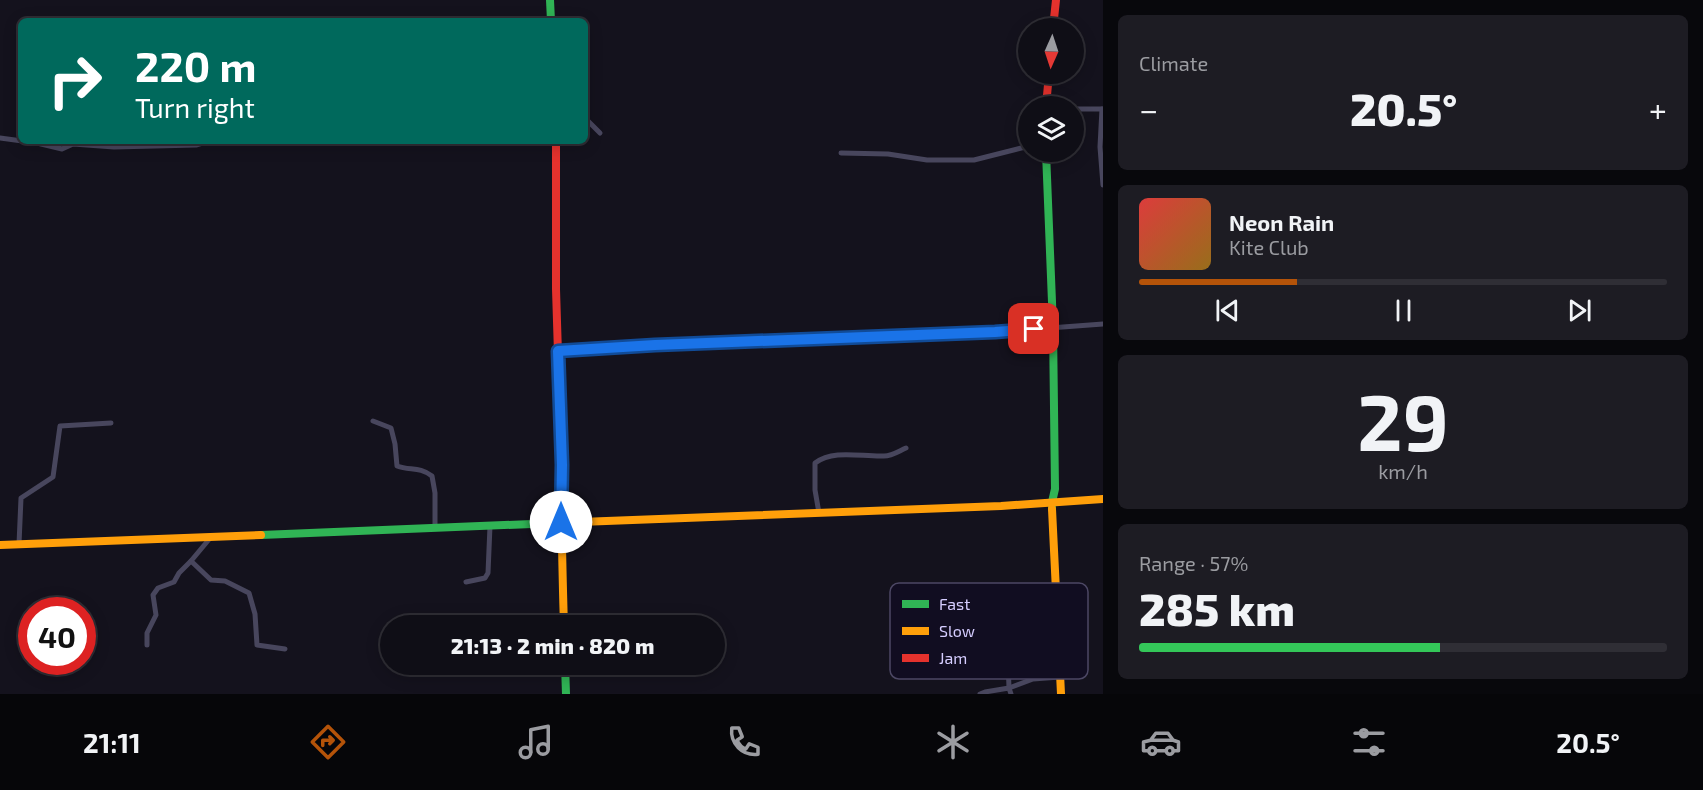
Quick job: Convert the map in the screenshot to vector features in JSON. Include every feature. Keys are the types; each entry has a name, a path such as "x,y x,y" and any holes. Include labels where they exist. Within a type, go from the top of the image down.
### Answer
{"street":[{"path":"550,0 551,18"},
{"path":"1054,18 1056,0"},
{"path":"1084,109 1103,109 1103,185"},
{"path":"588,121 600,133"},
{"path":"0,138 18,140"},
{"path":"41,144 62,149 73,144 114,147 196,146 201,144"},
{"path":"556,144 564,615"},
{"path":"841,153 974,160 1018,149"},
{"path":"1046,162 1053,327 1055,489 1052,502 1057,583"},
{"path":"558,351 995,332 1103,324"},
{"path":"373,421 391,428 397,466 417,468 432,476 435,493 435,528"},
{"path":"19,544 21,498 53,477 60,426 111,423"},
{"path":"819,513 814,464 824,456 887,456 906,448"},
{"path":"0,545 1002,506 1103,499"},
{"path":"466,582 485,578 488,573 490,526"},
{"path":"147,645 147,633 156,615 153,595 158,588 174,582 179,573 211,537"},
{"path":"191,561 211,580 225,581 249,593 255,614 257,645 285,649"},
{"path":"565,675 566,694"},
{"path":"980,694 1010,691 1033,679"},
{"path":"1060,679 1061,694"}],"traffic: fast":[{"path":"550,0 551,18"},
{"path":"1046,162 1053,327 1055,489 1052,509"},
{"path":"261,535 580,522"},
{"path":"565,675 566,694"}],"traffic: slow":[{"path":"558,354 564,615"},
{"path":"580,522 1001,506 1103,499"},
{"path":"1052,509 1056,583"},
{"path":"0,545 261,535"},
{"path":"1060,679 1061,694"}],"traffic: jam":[{"path":"1054,18 1056,0"},
{"path":"1047,96 1048,84"},
{"path":"556,144 558,354"}],"route":[{"path":"561,522 562,465 558,351 1034,329"}]}
